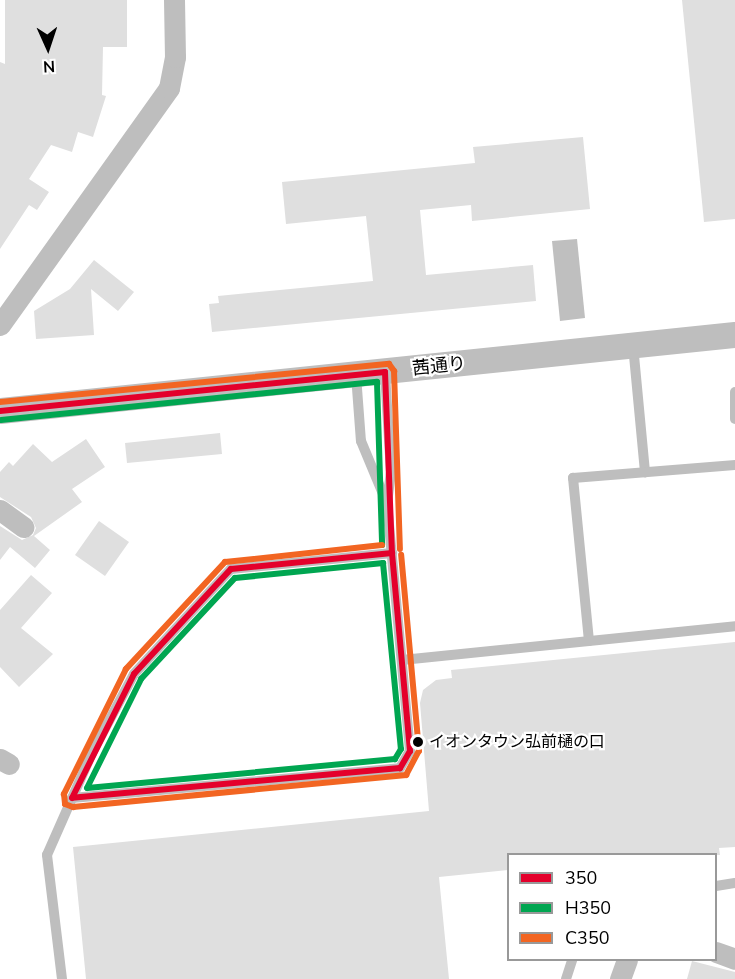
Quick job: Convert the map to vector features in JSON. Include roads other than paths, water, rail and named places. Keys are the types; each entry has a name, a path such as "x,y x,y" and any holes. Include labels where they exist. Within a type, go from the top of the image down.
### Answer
{"street":[{"path":"0,325 169,88 175,57 174,0"},
{"name":"茜通り","path":"0,411 735,335"},
{"path":"0,510 23,527"},
{"path":"717,952 735,959"},
{"path":"620,979 627,961"}],"lane":[{"path":"633,345 645,472"},
{"path":"72,798 400,768 410,751 387,504 391,472 385,372"},
{"path":"356,375 361,441 387,504"},
{"path":"735,392 735,419"},
{"path":"589,641 573,478 735,465"},
{"path":"62,979 46,855 134,674 231,569 392,553"},
{"path":"402,660 735,626"},
{"path":"717,886 735,883"},
{"path":"566,979 572,961"}],"place":[{"name":"イオンタウン弘前樋の口","path":"418,742"}]}
